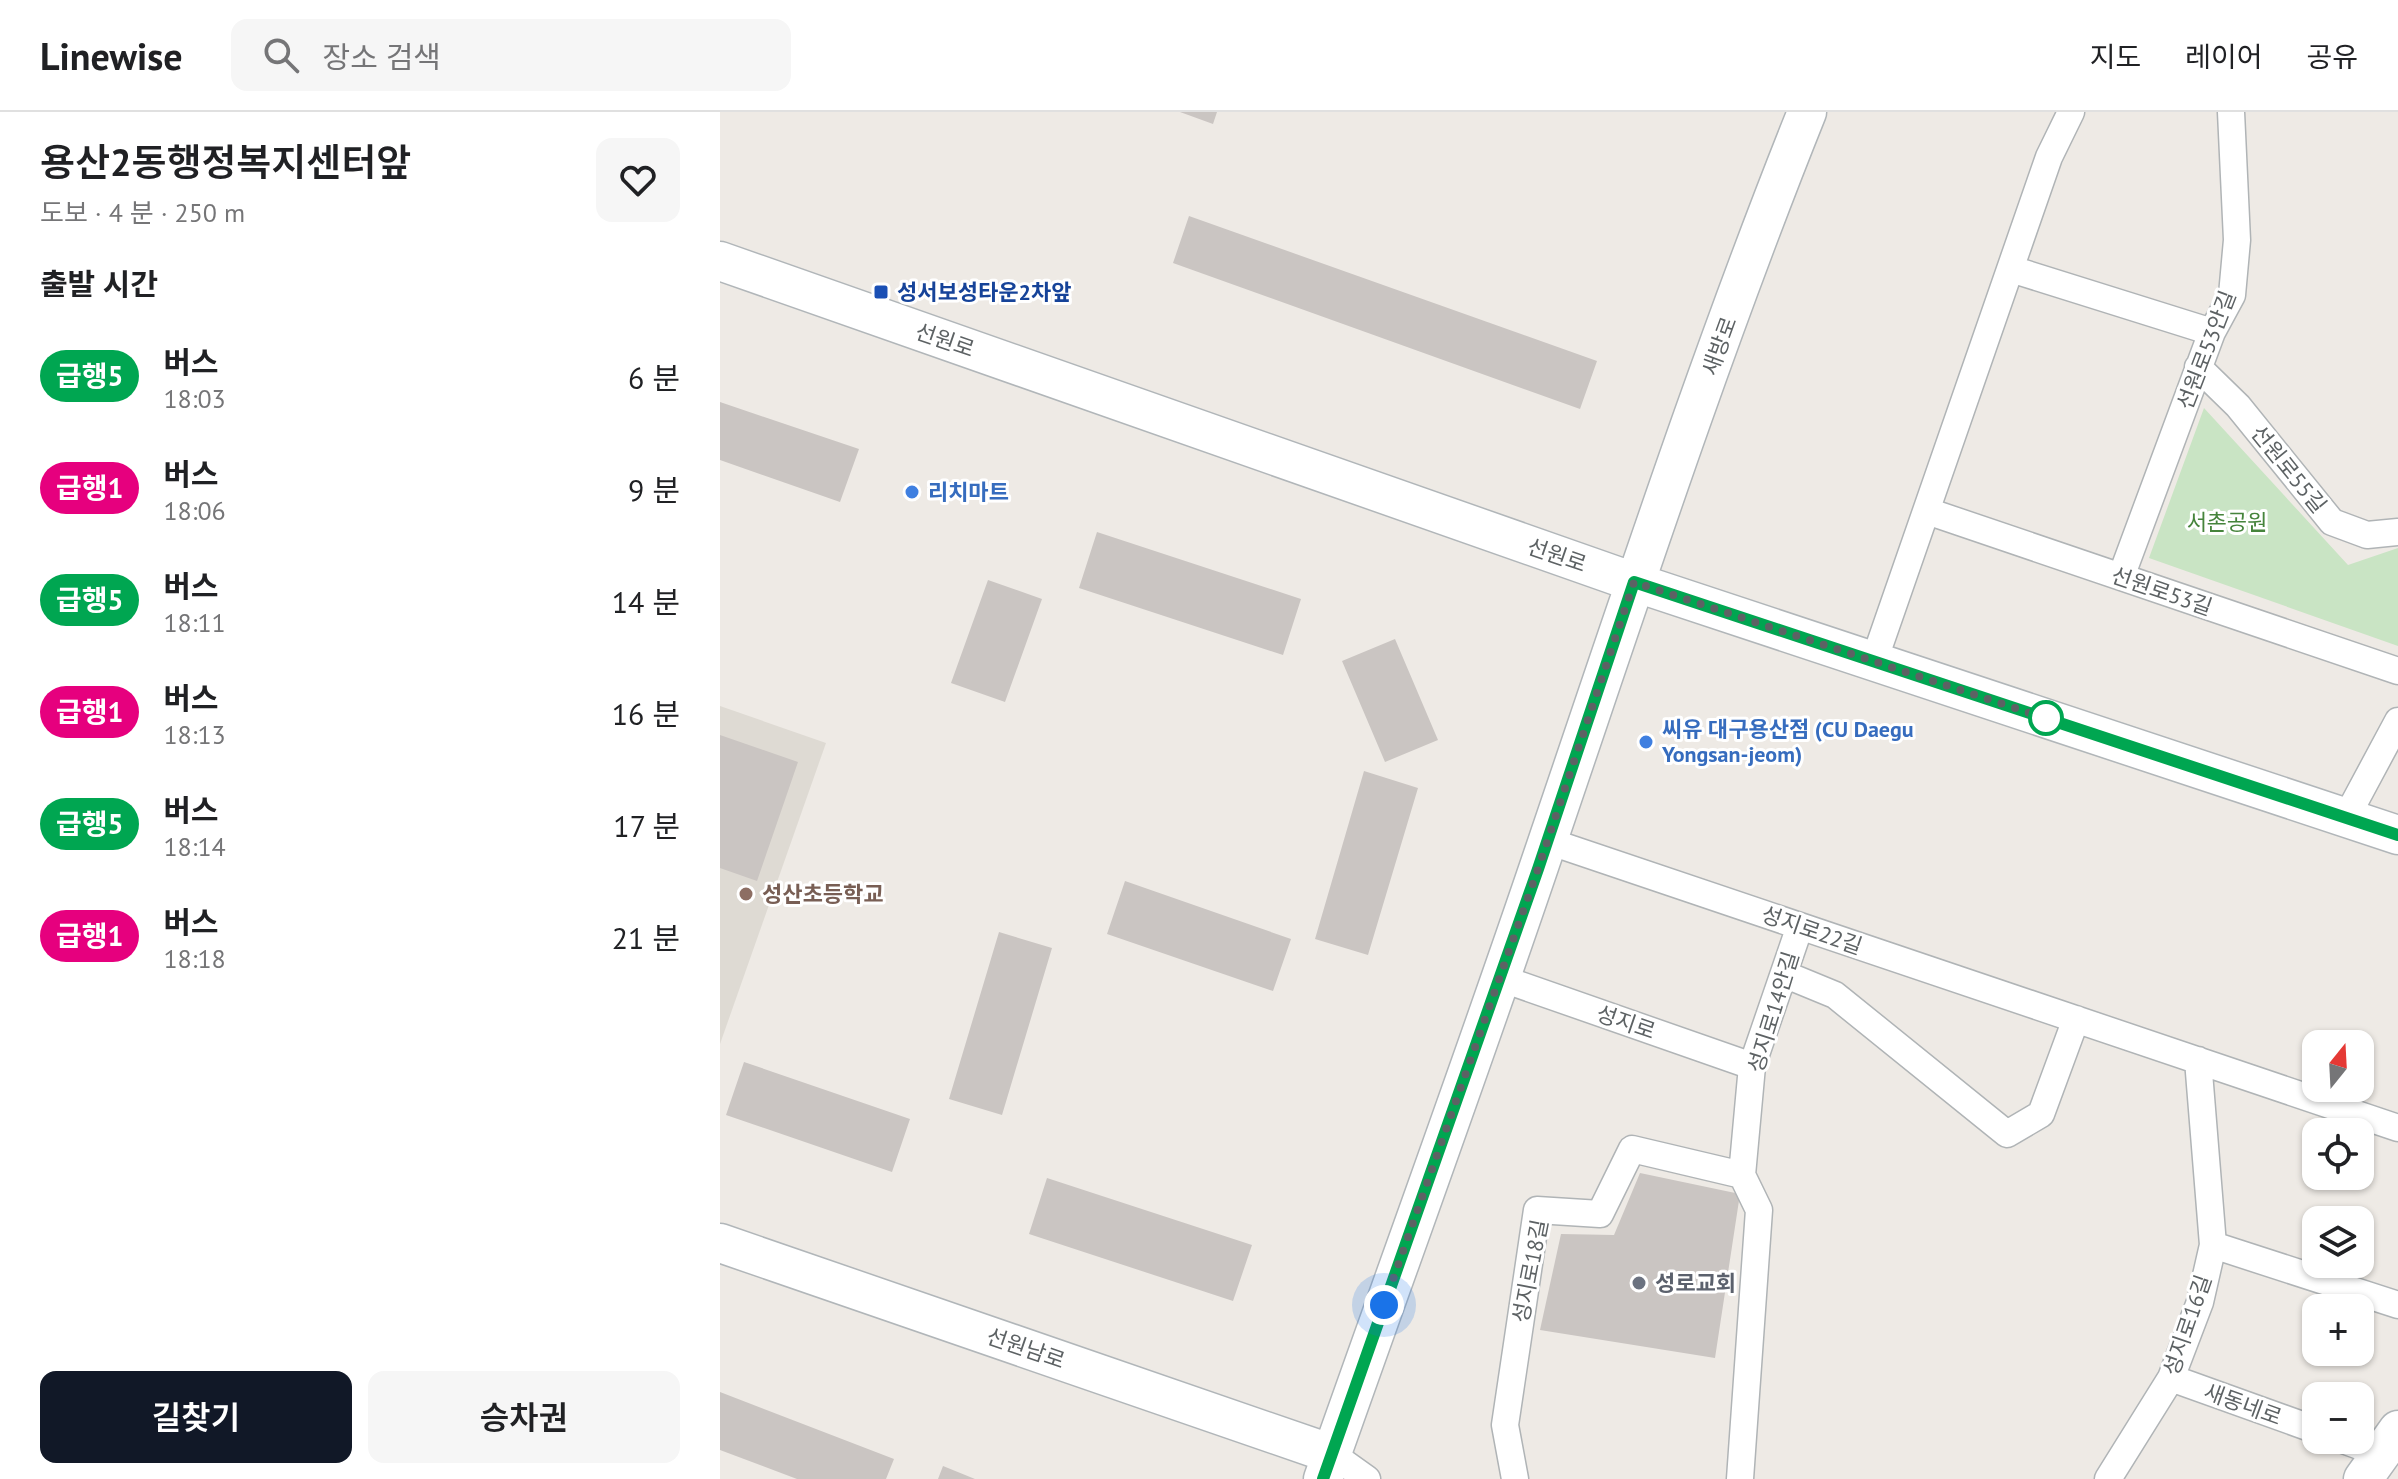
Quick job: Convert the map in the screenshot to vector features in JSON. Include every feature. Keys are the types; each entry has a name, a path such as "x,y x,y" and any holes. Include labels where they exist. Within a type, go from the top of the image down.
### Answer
{"main road":[{"name":"새방로","path":"1634,582 1767,211 1807,112"},
{"name":"선원로","path":"720,261 1634,582 2398,835"},
{"path":"1328,1466 1548,841 1634,582"},
{"name":"선원남로","path":"720,1243 1328,1466"}],"street":[{"path":"1874,661 2049,157 2071,112"},
{"name":"선원로53안길","path":"2121,577 2198,367 2232,295 2237,240 2231,112"},
{"path":"2011,269 2212,332"},
{"name":"선원로55길","path":"2198,367 2238,406 2332,522 2367,535 2398,532"},
{"name":"선원로53길","path":"1927,511 2398,671"},
{"path":"2346,818 2398,721"},
{"name":"성지로22길","path":"1548,841 2198,1060 2396,1122"},
{"name":"성지로14안길","path":"1742,1175 1752,1066 1800,926"},
{"path":"1784,974 1835,995 2007,1134 2041,1114 2076,1019"},
{"name":"성지로","path":"1500,978 1752,1066"},
{"name":"성지로16길","path":"2108,1479 2171,1378 2200,1302 2213,1245 2198,1060"},
{"name":"성지로18길","path":"1515,1479 1505,1425 1537,1210 1600,1214 1632,1149 1742,1175"},
{"path":"1740,1479 1759,1210 1742,1175"},
{"path":"2213,1245 2398,1305"},
{"name":"새동네로","path":"2171,1378 2302,1425"},
{"path":"1328,1466 1367,1479"}],"shaded area":[{"name":"성산초등학교","path":"720,706 826,743 720,1044"}],"green space":[{"name":"서촌공원","path":"2204,408 2348,565 2398,548 2398,646 2149,558"}],"building":[{"path":"1180,112 1217,112 1213,124"},
{"path":"1189,216 1597,361 1580,409 1173,263"},
{"path":"720,402 859,449 840,502 720,460"},
{"path":"1097,532 1301,599 1283,655 1079,588"},
{"path":"988,580 1042,599 1005,702 951,683"},
{"path":"1395,639 1438,740 1385,762 1342,661"},
{"path":"720,735 798,762 757,881 720,868"},
{"path":"1364,771 1418,788 1368,955 1315,939"},
{"path":"1125,881 1291,939 1273,991 1107,934"},
{"path":"999,932 1052,948 1002,1115 949,1099"},
{"path":"744,1062 910,1119 892,1172 726,1115"},
{"name":"성로교회","path":"1640,1173 1740,1194 1715,1358 1540,1330 1561,1234 1614,1235"},
{"path":"1047,1178 1252,1245 1233,1301 1029,1234"},
{"path":"720,1392 894,1459 886,1479 797,1479 720,1450"},
{"path":"943,1466 975,1479 938,1479"}],"bus line":[{"name":"급행5","path":"1323,1479 1538,869 1634,582 2398,835"}],"place":[{"name":"성서보성타운2차앞","path":"881,292"},
{"name":"리치마트","path":"912,492"},
{"name":"씨유 대구용산점 (CU Daegu Yongsan-jeom)","path":"1646,742"},
{"name":"성산초등학교","path":"746,894"},
{"name":"성로교회","path":"1639,1283"}],"route":[{"path":"1384,1305 1538,869 1634,582 2051,720 2046,718"}]}
